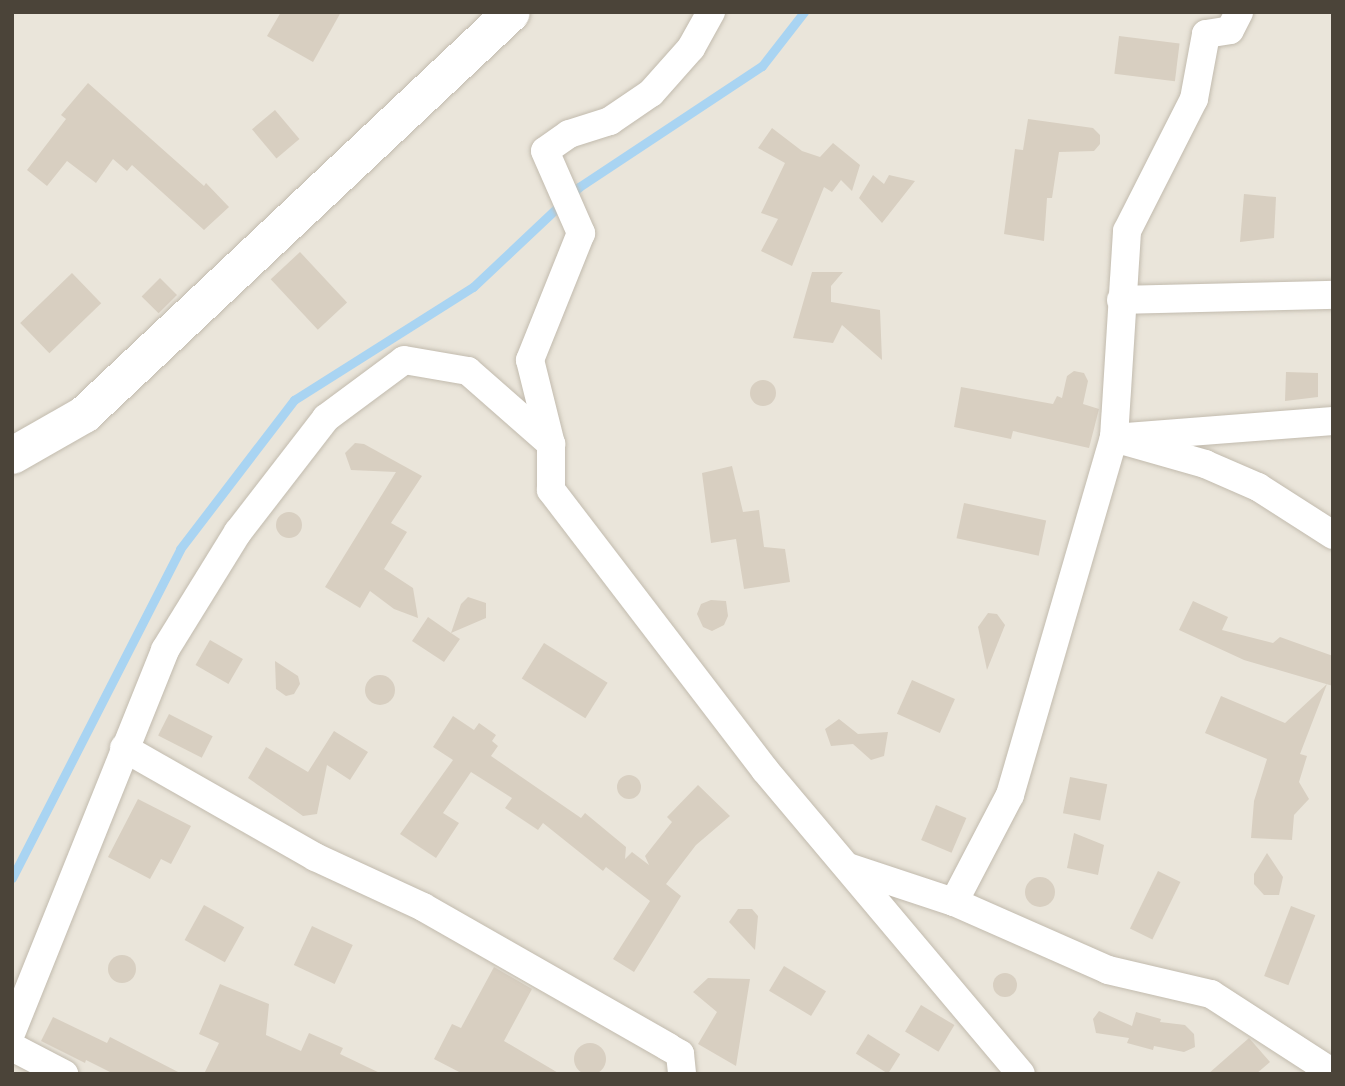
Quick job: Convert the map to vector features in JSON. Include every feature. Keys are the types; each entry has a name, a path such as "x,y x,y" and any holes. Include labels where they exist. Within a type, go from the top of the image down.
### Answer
{"street":[{"path":"12,455 84,414 511,12"},
{"path":"711,12 691,48 651,93 610,121 569,134 545,152 558,173 581,233 530,360 551,444 551,490 765,770 1021,1074"},
{"path":"954,902 1010,795 1114,438 1127,231 1194,99 1206,34 1230,30 1239,12"},
{"path":"1121,300 1333,295"},
{"path":"12,1031 165,650 284,468 326,418 404,360 468,371 551,444"},
{"path":"1114,438 1333,421"},
{"path":"1114,438 1205,464 1258,486 1333,535"},
{"path":"124,748 315,857 423,907 674,1050 680,1054 682,1074"},
{"path":"848,867 954,902 1108,970 1211,994 1333,1073"},
{"path":"12,1047 64,1074"}],"shaded area":[{"path":"12,12 1333,12 1333,1074 12,1074"}],"building":[{"path":"281,12 341,12 313,62 267,36"},
{"path":"1119,36 1180,43 1175,81 1114,74"},
{"path":"88,83 204,186 206,183 229,207 204,230 132,165 127,171 113,159 96,183 67,161 47,186 27,170 66,119 61,115"},
{"path":"275,110 299,139 276,158 252,129"},
{"path":"1028,119 1093,128 1100,135 1100,144 1094,151 1059,152 1052,198 1047,198 1044,241 1004,234 1015,149 1023,150"},
{"path":"772,128 802,151 820,157 833,143 860,165 852,191 841,180 832,192 824,187 792,266 761,251 778,219 761,213 785,163 758,148"},
{"path":"873,175 884,184 889,175 915,181 882,223 859,198"},
{"path":"1244,194 1276,197 1274,238 1240,242"},
{"path":"300,252 347,302 318,330 271,279"},
{"path":"812,272 843,272 831,286 831,302 880,310 882,360 842,325 833,343 793,338"},
{"path":"72,273 101,303 49,353 20,323"},
{"path":"160,278 177,295 159,313 142,296"},
{"path":"1074,371 1084,373 1088,381 1083,404 1099,409 1089,448 1013,431 1011,439 954,427 961,387 1053,404 1057,396 1062,398 1067,376"},
{"path":"1286,372 1318,373 1318,397 1285,401"},
{"path":"763,380 772,384 776,393 772,402 763,406 754,402 750,393 754,384"},
{"path":"355,443 364,444 422,476 391,523 407,532 384,569 413,588 418,618 394,609 370,591 360,608 325,587 396,472 351,470 345,453"},
{"path":"732,466 743,512 759,510 764,547 785,549 790,582 744,589 736,539 711,543 702,473"},
{"path":"964,503 1046,520 1039,556 957,538"},
{"path":"289,512 298,516 302,525 298,534 289,538 280,534 276,525 280,516"},
{"path":"468,597 486,603 486,618 451,633 461,604"},
{"path":"711,600 726,601 728,616 724,625 712,631 703,627 697,614 701,604"},
{"path":"1193,601 1228,617 1222,630 1273,643 1280,637 1333,656 1333,686 1244,660 1179,630"},
{"path":"988,613 997,614 1005,625 987,670 978,627"},
{"path":"428,617 460,639 444,662 412,641"},
{"path":"210,640 243,659 228,684 196,665"},
{"path":"544,643 608,683 585,718 522,679"},
{"path":"275,661 298,676 300,684 294,694 286,696 276,689"},
{"path":"380,675 391,679 395,690 391,701 380,705 369,701 365,690 369,679"},
{"path":"912,680 955,699 940,733 897,714"},
{"path":"1327,684 1300,754 1307,756 1299,782 1309,799 1294,815 1292,840 1251,838 1254,801 1267,759 1205,733 1221,696 1285,723"},
{"path":"169,714 213,736 202,758 158,735"},
{"path":"453,716 474,730 479,723 496,735 492,741 498,746 491,756 581,818 585,813 626,847 625,859 632,852 649,865 645,856 672,822 667,817 698,785 730,816 696,845 666,884 681,896 634,972 613,959 650,901 606,867 603,871 543,823 538,830 505,808 512,798 471,772 443,813 459,823 436,858 400,834 453,760 433,747"},
{"path":"839,719 858,734 888,732 884,756 871,760 853,744 831,746 825,729"},
{"path":"334,731 368,752 350,780 327,765 317,814 303,816 248,778 266,747 308,772"},
{"path":"629,775 638,778 641,787 638,796 629,799 620,796 617,787 620,778"},
{"path":"1070,777 1107,784 1100,821 1063,813"},
{"path":"138,799 191,826 171,864 161,859 150,879 108,857"},
{"path":"936,805 966,818 952,853 921,840"},
{"path":"1074,833 1104,845 1098,875 1067,868"},
{"path":"1267,853 1283,877 1279,895 1264,895 1254,884 1254,874"},
{"path":"1158,871 1180,882 1152,939 1130,929"},
{"path":"1040,877 1050,882 1055,892 1050,902 1040,907 1030,902 1025,892 1030,882"},
{"path":"204,905 244,927 225,962 185,940"},
{"path":"1291,906 1315,915 1288,985 1264,976"},
{"path":"738,909 752,909 758,916 755,950 729,922"},
{"path":"312,926 353,945 335,984 294,965"},
{"path":"122,955 132,959 136,969 132,979 122,983 112,979 108,969 112,959"},
{"path":"784,966 826,991 811,1016 769,991"},
{"path":"494,967 532,989 504,1041 560,1074 463,1074 434,1059 452,1024 461,1028"},
{"path":"1005,973 1014,976 1017,985 1014,994 1005,997 996,994 993,985 996,976"},
{"path":"708,978 750,979 736,1066 698,1044 717,1012 693,992"},
{"path":"220,984 269,1004 266,1035 301,1051 309,1033 343,1048 340,1054 382,1074 204,1074 219,1043 199,1034"},
{"path":"921,1005 954,1025 938,1052 905,1032"},
{"path":"1099,1011 1132,1026 1136,1012 1161,1019 1160,1022 1185,1025 1194,1034 1195,1047 1184,1052 1154,1046 1153,1050 1127,1043 1129,1038 1096,1033 1093,1019"},
{"path":"53,1017 107,1043 110,1037 182,1074 114,1074 86,1060 85,1063 41,1041"},
{"path":"868,1034 900,1054 888,1074 856,1054"},
{"path":"1249,1038 1270,1062 1256,1074 1208,1074"},
{"path":"590,1043 601,1048 606,1059 601,1070 590,1075 579,1070 574,1059 579,1048"}],"waterway":[{"path":"12,878 180,549 294,400 473,287 579,187 762,66 804,12"}]}
